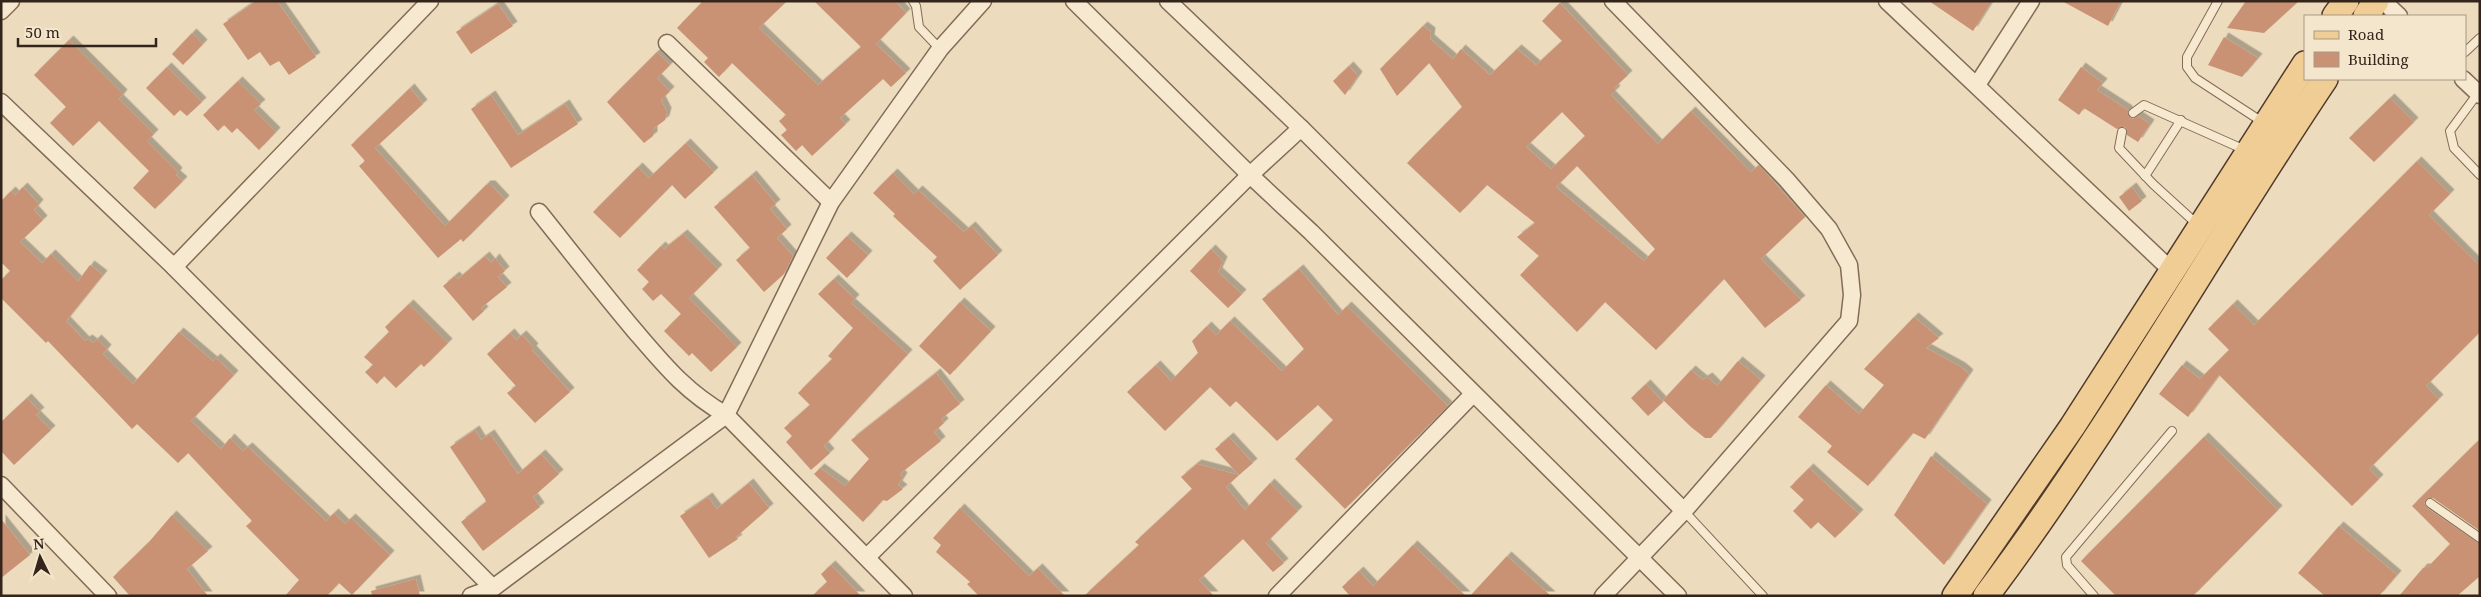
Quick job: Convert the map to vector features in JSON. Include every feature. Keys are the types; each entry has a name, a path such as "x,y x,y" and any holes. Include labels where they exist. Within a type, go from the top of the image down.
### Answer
{"main road":[{"path":"2336,15 2346,1"},
{"path":"2367,15 2376,1"},
{"path":"1955,596 2072,427 2304,66"},
{"path":"1986,596 2042,522 2324,80"}],"street":[{"path":"1,11 11,1"},
{"path":"174,267 430,1"},
{"path":"471,596 493,588 726,415 832,202 940,49 983,1"},
{"path":"1074,1 1250,175 1311,232 1678,596"},
{"path":"1168,1 1301,128 1684,511"},
{"path":"1603,596 1684,511 1849,322 1852,295 1849,265 1829,228 1786,179 1613,1"},
{"path":"1887,1 2172,271"},
{"path":"1977,85 2031,1"},
{"path":"2383,1 2398,15"},
{"path":"667,44 832,202"},
{"path":"2464,80 2479,94"},
{"path":"1,102 174,267 493,588"},
{"path":"867,557 1250,175 1301,128"},
{"path":"539,212 608,299 679,382 702,401 726,415 904,596"},
{"path":"1277,596 1473,394"},
{"path":"1,485 108,596"}],"lane":[{"path":"913,1 916,6 920,27 940,49"},
{"path":"2218,1 2187,57 2187,67 2194,78 2266,124"},
{"path":"2466,51 2480,38"},
{"path":"2479,94 2450,131 2454,148 2480,175"},
{"path":"2133,113 2144,105 2249,152"},
{"path":"2145,176 2181,120"},
{"path":"2122,132 2118,148 2200,227"},
{"path":"2094,596 2067,565 2066,556 2092,529 2172,431"},
{"path":"2430,503 2480,538"},
{"path":"1684,511 1763,596"}],"building":[{"path":"256,1 277,1 316,57 289,75 279,61 270,66 260,52 248,60 223,24"},
{"path":"703,1 787,1 759,28 818,85 861,47 814,1 895,1 906,13 876,44 906,73 891,87 883,79 840,118 846,124 812,156 802,145 796,151 781,135 787,130 779,121 786,115 732,63 719,77 704,62 708,58 677,28"},
{"path":"1929,1 1992,1 1973,31"},
{"path":"2062,1 2121,1 2108,26"},
{"path":"2246,1 2299,1 2264,33 2227,28"},
{"path":"1560,3 1628,75 1614,88 1616,90 1611,95 1658,144 1691,111 1751,172 1759,165 1805,217 1761,259 1801,300 1765,328 1724,279 1656,350 1605,302 1577,332 1520,275 1539,256 1517,237 1535,223 1487,185 1460,213 1407,163 1462,107 1429,63 1397,96 1380,69 1423,26 1431,32 1430,39 1453,59 1461,49 1490,75 1517,49 1536,65 1562,41 1542,21","holes":["1562,112 1585,136 1551,169 1526,147","1577,166 1655,249 1644,261 1556,187"]},
{"path":"498,4 513,26 471,54 456,32"},
{"path":"192,33 203,44 183,65 172,54"},
{"path":"2224,37 2258,58 2242,77 2208,65"},
{"path":"69,40 123,94 119,99 154,134 147,141 178,172 176,175 183,181 155,209 133,188 149,171 99,121 73,146 50,123 66,107 34,75"},
{"path":"657,52 670,65 657,78 670,91 661,100 667,112 665,120 653,129 653,136 644,143 607,102"},
{"path":"1349,66 1358,76 1345,95 1333,81"},
{"path":"167,67 202,102 187,116 180,110 174,116 146,88"},
{"path":"2081,67 2103,83 2097,90 2128,110 2129,117 2133,119 2138,116 2150,124 2138,142 2127,135 2125,127 2117,129 2084,108 2079,115 2058,100"},
{"path":"238,81 261,104 254,110 276,132 259,150 237,128 232,133 224,125 218,131 203,115"},
{"path":"410,88 423,104 375,148 445,226 486,185 491,185 505,200 463,242 461,239 438,258 359,166 365,161 351,145"},
{"path":"491,95 518,135 565,104 578,124 511,168 471,109"},
{"path":"2390,98 2414,122 2374,162 2349,138"},
{"path":"686,143 714,172 685,199 672,185 620,238 593,212 638,167 649,178"},
{"path":"2417,161 2450,194 2429,215 2480,266 2480,332 2426,386 2439,399 2369,469 2379,479 2352,506 2219,375 2188,417 2159,394 2182,365 2200,379 2229,350 2208,329 2233,304 2254,325"},
{"path":"893,173 914,194 918,190 964,232 971,226 998,255 960,290 933,261 937,257 893,216 895,214 873,193"},
{"path":"752,175 776,204 770,209 787,229 777,238 793,256 784,274 764,292 736,260 750,248 714,207"},
{"path":"23,187 39,204 34,210 43,220 20,242 42,263 51,254 78,281 90,265 103,275 66,321 85,341 88,339 93,343 97,339 107,349 103,354 133,384 179,332 213,361 216,358 234,375 191,421 221,449 230,438 243,451 248,447 326,521 334,513 345,524 351,518 390,555 352,595 339,583 327,596 285,596 299,580 246,526 252,521 188,453 178,463 137,424 132,429 48,341 46,343 1,298 1,280 10,271 1,262 1,201 11,191 15,195"},
{"path":"2132,187 2142,201 2129,211 2119,197"},
{"path":"683,234 718,269 689,298 737,347 711,372 692,353 689,356 664,331 681,314 661,294 653,301 642,289 649,282 637,270 661,246 664,249"},
{"path":"847,236 868,255 847,278 826,258"},
{"path":"1211,249 1223,261 1218,272 1242,294 1228,308 1190,271"},
{"path":"485,256 491,263 495,258 505,271 498,277 507,287 481,308 484,311 473,321 443,286 455,276 458,279"},
{"path":"1299,269 1338,315 1347,306 1448,406 1345,509 1295,459 1333,420 1318,405 1277,441 1236,401 1230,407 1210,387 1165,431 1127,392 1156,365 1171,381 1198,353 1192,341 1207,326 1216,335 1230,321 1282,371 1304,349 1262,299"},
{"path":"834,279 855,299 851,303 908,354 824,446 830,453 811,470 786,442 792,436 784,428 810,405 798,393 832,359 828,356 853,328 818,294"},
{"path":"960,302 991,331 950,375 919,346"},
{"path":"409,304 448,343 424,367 421,364 396,388 384,376 377,384 365,372 373,365 364,357 389,332 385,327"},
{"path":"1914,317 1939,338 1926,348 1961,367 1969,374 1925,439 1913,433 1868,486 1827,452 1832,446 1798,417 1826,385 1859,414 1884,385 1864,369"},
{"path":"510,333 516,340 522,335 534,348 532,350 570,392 535,423 507,393 516,386 487,354"},
{"path":"1738,361 1761,380 1711,438 1705,438 1691,427 1663,400 1691,370 1703,380 1708,377 1717,386"},
{"path":"936,373 960,404 941,419 944,423 934,432 941,441 900,474 903,477 898,485 903,489 887,501 883,500 863,522 814,474 820,468 845,486 869,459 851,440"},
{"path":"1646,384 1663,402 1648,416 1631,398"},
{"path":"27,398 40,412 36,415 51,430 14,465 1,451 1,422"},
{"path":"475,430 481,440 490,434 518,474 541,454 559,474 533,497 540,507 483,551 461,522 486,502 450,447"},
{"path":"1229,437 1253,463 1239,475 1215,449"},
{"path":"2204,437 2278,510 2193,596 2116,596 2081,561"},
{"path":"2480,439 2480,531 2433,498 2427,498 2424,503 2427,508 2480,544 2480,576 2457,596 2399,596 2423,568 2427,568 2450,544 2412,506"},
{"path":"1931,456 1987,504 1944,565 1894,515"},
{"path":"1197,464 1239,475 1226,487 1245,510 1270,483 1298,511 1266,543 1284,563 1273,572 1243,539 1199,580 1214,596 1084,596 1139,545 1135,542 1192,489 1181,477"},
{"path":"1809,468 1859,514 1835,538 1818,522 1811,529 1793,511 1804,500 1790,487"},
{"path":"749,483 769,508 736,537 738,539 709,558 680,516 708,497 717,509"},
{"path":"960,508 1029,576 1038,568 1065,596 979,596 967,584 970,582 936,552 941,545 933,538"},
{"path":"172,515 208,551 187,569 208,596 130,596 113,577 149,542"},
{"path":"1,519 30,555 1,578"},
{"path":"2339,526 2397,575 2379,596 2325,596 2298,573"},
{"path":"1413,545 1466,596 1350,596 1342,587 1359,571 1373,586"},
{"path":"1507,556 1551,596 1470,596"},
{"path":"831,565 861,596 812,596 827,582 821,574"},
{"path":"416,579 420,596 372,596 371,591"}]}
